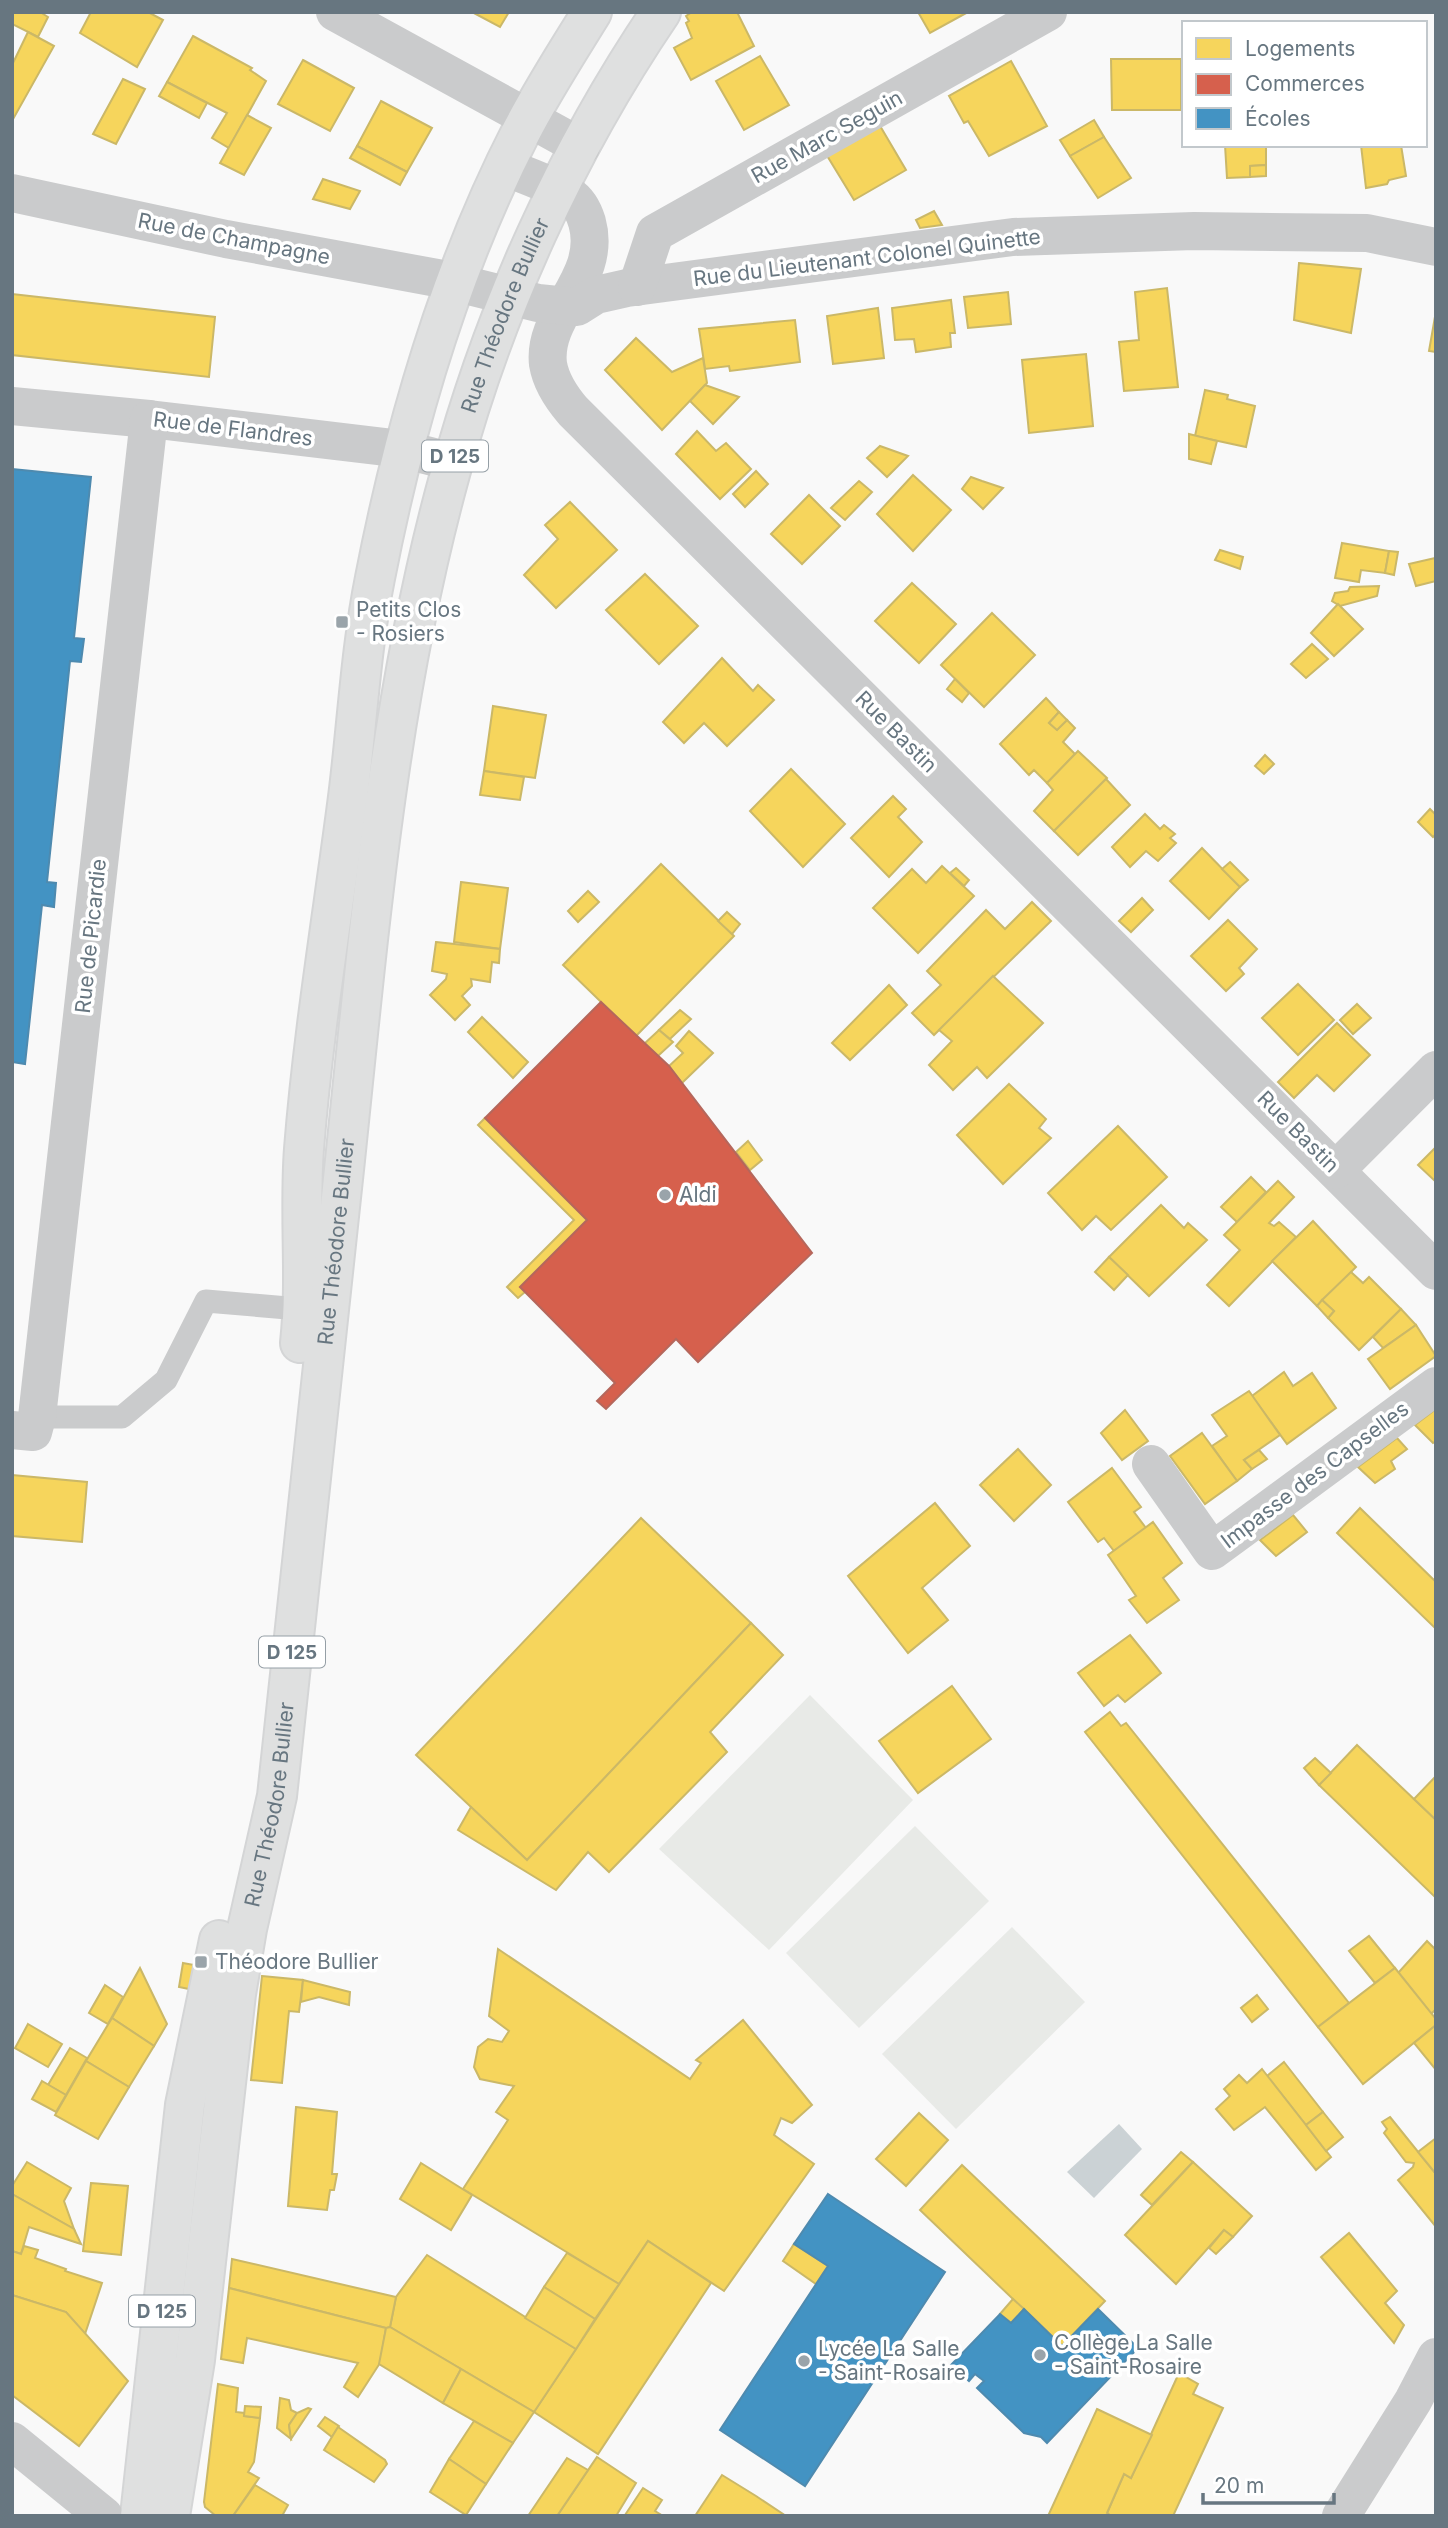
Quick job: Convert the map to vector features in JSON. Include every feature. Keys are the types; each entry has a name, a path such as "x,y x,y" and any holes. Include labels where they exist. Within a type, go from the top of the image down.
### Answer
{"main road":[{"name":"Rue Théodore Bullier","path":"170,2516 195,2360 236,1994 247,1929 277,1796 316,1311 303,1169 315,1041 353,765 372,594 402,449 432,345 505,167 530,117 592,12"},
{"name":"Rue Théodore Bullier","path":"140,2516 185,2105 248,1807 387,783 422,586 453,462 487,356 529,251 581,147 661,12"}],"street":[{"path":"335,12 581,147"},
{"name":"Rue Marc Seguin","path":"637,287 655,233 1048,12"},
{"path":"530,117 559,191"},
{"name":"Rue Bastin","path":"505,167 570,195 585,215 589,230 590,255 582,278 550,340 548,361 551,377 560,395 573,411 1436,1270"},
{"name":"Rue de Champagne","path":"12,193 226,239 512,295"},
{"name":"Rue du Lieutenant Colonel Quinette","path":"566,307 577,307 596,295 637,287 1013,237 1194,231 1367,233 1436,247"},
{"path":"512,295 538,303 566,307"},
{"name":"Rue de Flandres","path":"12,406 402,449 453,462"},
{"name":"Rue de Picardie","path":"25,1424 149,419"},
{"path":"1336,1170 1436,1070"},
{"name":"Impasse des Capselles","path":"1151,1464 1212,1551 1436,1385"},
{"path":"1340,2516 1413,2401 1436,2357"},
{"path":"12,2441 104,2516"}],"lane":[{"path":"25,1424 122,1417 166,1380 206,1301 316,1311"}],"shaded area":[{"path":"810,1695 913,1800 769,1950 659,1849"},
{"path":"915,1826 989,1901 859,2028 786,1953"},
{"path":"1012,1927 1085,2002 956,2129 882,2054"},
{"path":"1119,2124 1142,2149 1094,2198 1067,2172"}],"building: Logements":[{"path":"12,12 40,12 48,17 38,37 12,24"},
{"path":"91,12 148,12 163,20 137,67 80,33"},
{"path":"472,12 509,12 500,27"},
{"path":"692,12 737,12 754,46 691,80 674,48 692,38 686,16"},
{"path":"918,12 968,12 930,33"},
{"path":"28,32 54,46 12,121 12,65"},
{"path":"193,36 252,68 250,70 266,81 229,148 212,138 227,113 167,82"},
{"path":"760,56 789,105 744,130 716,81"},
{"path":"1111,59 1181,59 1181,110 1112,110"},
{"path":"303,60 354,88 330,131 278,104"},
{"path":"1011,61 1047,126 989,156 968,121 964,123 949,96"},
{"path":"123,79 145,89 116,144 93,134"},
{"path":"167,82 207,103 199,118 159,96"},
{"path":"381,101 432,128 407,172 357,146"},
{"path":"247,115 271,128 244,175 220,163"},
{"path":"876,119 906,170 854,200 823,149"},
{"path":"1094,120 1104,137 1070,156 1060,140"},
{"path":"1104,137 1131,178 1098,198 1070,156"},
{"path":"357,146 407,172 400,185 350,158"},
{"path":"1225,147 1266,147 1266,165 1250,166 1250,177 1227,178"},
{"path":"1361,147 1401,147 1406,176 1389,180 1387,184 1366,188"},
{"path":"1266,165 1266,176 1250,177 1250,166"},
{"path":"323,179 360,191 350,209 313,199"},
{"path":"934,211 942,225 920,228 916,220"},
{"path":"1299,263 1361,269 1351,333 1294,320"},
{"path":"1167,288 1178,387 1124,391 1119,342 1139,340 1135,292"},
{"path":"1008,292 1011,324 968,328 964,297"},
{"path":"12,294 215,317 209,377 12,355"},
{"path":"951,300 955,333 950,333 951,347 916,352 914,339 895,340 892,308"},
{"path":"878,308 884,358 833,364 827,316"},
{"path":"1436,311 1436,352 1429,351"},
{"path":"795,320 800,362 730,371 729,366 705,369 699,329"},
{"path":"636,338 672,372 703,358 707,383 662,430 605,370"},
{"path":"1086,354 1093,426 1029,433 1022,360"},
{"path":"705,385 739,397 713,424 690,401"},
{"path":"1205,390 1228,395 1227,399 1255,406 1246,447 1195,436"},
{"path":"697,431 716,451 726,443 751,469 720,499 676,454"},
{"path":"1189,434 1217,441 1211,464 1189,459"},
{"path":"880,446 908,456 887,477 867,458"},
{"path":"756,471 768,484 745,507 733,494"},
{"path":"913,475 951,510 913,551 877,514"},
{"path":"971,477 1003,488 983,509 962,489"},
{"path":"859,481 872,492 845,520 831,508"},
{"path":"809,495 840,526 802,564 771,534"},
{"path":"570,502 617,550 556,608 524,575 558,539 545,525"},
{"path":"1342,543 1389,551 1385,573 1361,570 1359,582 1335,578"},
{"path":"1220,550 1243,557 1240,569 1215,560"},
{"path":"1389,551 1398,552 1394,575 1385,573"},
{"path":"1435,558 1436,581 1416,586 1409,564"},
{"path":"645,574 698,626 659,664 606,610"},
{"path":"912,583 956,624 919,663 875,621"},
{"path":"1379,586 1377,596 1340,606 1332,601 1335,593 1348,591 1350,587"},
{"path":"1338,604 1363,629 1334,656 1311,633"},
{"path":"992,613 1035,655 984,707 941,665"},
{"path":"1312,644 1328,659 1306,678 1291,664"},
{"path":"722,658 753,691 758,685 774,700 727,746 704,723 684,743 663,722"},
{"path":"955,679 969,693 962,702 947,689"},
{"path":"1046,698 1059,712 1049,723 1057,730 1067,720 1075,728 1063,742 1075,754 1047,783 1034,770 1029,775 1000,744"},
{"path":"493,706 546,715 535,778 484,771"},
{"path":"1059,712 1067,720 1057,730 1049,723"},
{"path":"1078,751 1107,778 1054,831 1034,811 1053,790 1047,783"},
{"path":"1265,755 1274,764 1264,774 1255,766"},
{"path":"791,769 845,824 803,867 750,811"},
{"path":"484,771 524,777 520,800 480,795"},
{"path":"1106,779 1130,805 1078,855 1054,831"},
{"path":"893,796 906,809 898,817 922,842 889,877 851,838"},
{"path":"1430,809 1436,815 1436,834 1433,837 1418,822"},
{"path":"1145,814 1160,829 1164,825 1175,834 1170,838 1176,843 1158,861 1146,851 1130,867 1112,847"},
{"path":"1202,848 1240,887 1209,919 1170,881"},
{"path":"1230,862 1248,880 1240,887 1222,869"},
{"path":"661,864 734,936 636,1036 563,965"},
{"path":"942,866 974,896 918,953 873,908 912,869 926,883"},
{"path":"956,868 969,880 964,886 950,873"},
{"path":"461,882 508,888 500,949 454,942"},
{"path":"588,891 599,902 578,922 568,911"},
{"path":"1142,898 1153,910 1131,932 1119,921"},
{"path":"1032,902 1051,921 934,1035 912,1013 941,985 927,971 986,910 1005,929"},
{"path":"727,912 740,924 732,934 718,921"},
{"path":"1228,920 1257,949 1239,968 1244,974 1226,991 1191,956"},
{"path":"436,942 500,949 499,963 492,962 490,982 471,979 472,986 462,996 470,1005 455,1020 430,995 446,979 447,974 432,971"},
{"path":"993,976 1043,1023 987,1078 977,1067 953,1090 929,1065 952,1041 939,1030"},
{"path":"1298,984 1334,1020 1298,1055 1262,1018"},
{"path":"889,985 907,1005 850,1060 832,1043"},
{"path":"1357,1004 1371,1018 1353,1034 1340,1020"},
{"path":"680,1010 691,1019 670,1039 659,1030"},
{"path":"482,1017 528,1062 513,1078 468,1032"},
{"path":"1337,1023 1370,1055 1334,1091 1317,1075 1294,1098 1278,1082"},
{"path":"659,1030 673,1042 658,1056 644,1044"},
{"path":"689,1031 713,1053 682,1083 669,1066 683,1053 676,1046"},
{"path":"1009,1084 1046,1119 1039,1128 1051,1138 1003,1184 957,1135"},
{"path":"485,1118 587,1220 520,1287 525,1292 518,1298 507,1287 574,1220 478,1125"},
{"path":"1118,1126 1167,1177 1111,1230 1096,1216 1082,1230 1048,1193"},
{"path":"748,1141 762,1160 750,1170 736,1152"},
{"path":"1436,1147 1436,1182 1418,1165"},
{"path":"1251,1177 1266,1192 1237,1222 1221,1207"},
{"path":"1278,1181 1294,1197 1269,1223 1274,1226 1279,1222 1296,1237 1229,1306 1207,1285 1240,1250 1224,1235"},
{"path":"1161,1205 1184,1228 1188,1223 1207,1240 1149,1296 1109,1257"},
{"path":"1313,1221 1356,1267 1317,1306 1272,1261"},
{"path":"1109,1257 1128,1275 1114,1290 1095,1272"},
{"path":"1351,1272 1363,1283 1369,1277 1401,1309 1359,1350 1328,1318 1334,1311 1322,1300"},
{"path":"1322,1300 1334,1311 1328,1318 1317,1306"},
{"path":"1401,1309 1416,1325 1383,1348 1373,1337"},
{"path":"1416,1325 1436,1356 1390,1389 1368,1359"},
{"path":"1284,1372 1293,1386 1312,1373 1336,1408 1287,1444 1252,1396"},
{"path":"1249,1391 1280,1435 1244,1460 1252,1469 1237,1481 1212,1446 1227,1436 1212,1415"},
{"path":"1436,1409 1436,1441 1433,1443 1415,1425"},
{"path":"1125,1410 1148,1441 1122,1460 1101,1433"},
{"path":"1202,1433 1237,1481 1205,1504 1170,1456"},
{"path":"1397,1438 1407,1449 1391,1461 1395,1469 1375,1483 1358,1467"},
{"path":"1018,1449 1051,1485 1014,1521 980,1485"},
{"path":"1259,1450 1267,1459 1252,1469 1244,1460"},
{"path":"1112,1468 1141,1507 1134,1512 1146,1528 1114,1551 1104,1538 1098,1542 1068,1502"},
{"path":"12,1475 87,1482 82,1542 12,1536"},
{"path":"935,1503 970,1546 922,1588 948,1620 908,1653 848,1576"},
{"path":"1360,1508 1436,1582 1436,1629 1337,1533"},
{"path":"1293,1515 1307,1532 1276,1556 1260,1540"},
{"path":"641,1518 751,1623 527,1860 416,1755"},
{"path":"1153,1522 1182,1563 1163,1578 1179,1600 1147,1623 1129,1600 1136,1596 1108,1555"},
{"path":"751,1623 783,1655 710,1732 727,1752 609,1872 588,1852 556,1890 458,1830 471,1807 527,1860"},
{"path":"1130,1635 1161,1673 1125,1702 1118,1695 1104,1706 1078,1673"},
{"path":"952,1686 991,1739 918,1793 879,1741"},
{"path":"1110,1712 1121,1726 1126,1723 1349,2003 1318,2027 1085,1732"},
{"path":"1357,1745 1436,1820 1436,1898 1319,1785"},
{"path":"1315,1758 1331,1773 1319,1785 1304,1768"},
{"path":"1436,1776 1436,1820 1414,1799"},
{"path":"1369,1936 1395,1968 1375,1983 1349,1951"},
{"path":"1427,1941 1436,1950 1436,2009 1431,2014 1398,1973"},
{"path":"498,1949 690,2079 701,2063 696,2060 743,2020 812,2105 792,2123 781,2118 774,2135 814,2164 724,2291 648,2241 619,2284 463,2189 508,2120 496,2112 514,2086 480,2079 474,2067 478,2047 488,2039 502,2042 509,2031 489,2016"},
{"path":"183,1963 194,1965 189,1989 179,1987"},
{"path":"140,1968 167,2024 154,2046 112,2018"},
{"path":"1395,1968 1436,2019 1436,2025 1363,2084 1318,2027"},
{"path":"262,1976 303,1980 299,2012 289,2011 282,2083 251,2080"},
{"path":"303,1980 350,1992 349,2005 319,1997 301,2002"},
{"path":"105,1985 123,1997 108,2024 89,2013"},
{"path":"1257,1995 1268,2009 1252,2022 1241,2008"},
{"path":"112,2018 154,2046 129,2087 86,2061"},
{"path":"28,2024 62,2044 48,2067 15,2048"},
{"path":"1436,2025 1436,2070 1414,2043"},
{"path":"70,2048 87,2058 66,2095 48,2085"},
{"path":"86,2061 129,2087 98,2139 55,2115"},
{"path":"1284,2062 1323,2112 1306,2125 1267,2076"},
{"path":"1262,2069 1331,2157 1316,2170 1265,2107 1234,2130 1216,2109 1230,2096 1224,2089 1239,2075 1247,2083"},
{"path":"42,2081 66,2095 56,2112 32,2099"},
{"path":"296,2107 337,2112 332,2174 337,2174 334,2190 330,2190 327,2210 288,2206"},
{"path":"1323,2112 1343,2137 1326,2151 1306,2125"},
{"path":"919,2113 948,2140 906,2186 876,2159"},
{"path":"1390,2117 1436,2174 1436,2227 1398,2180 1414,2163 1406,2162 1384,2133 1387,2129 1382,2122"},
{"path":"1436,2138 1436,2174 1418,2152"},
{"path":"1181,2152 1193,2162 1152,2205 1141,2195"},
{"path":"27,2162 71,2188 64,2201 74,2229 12,2194 12,2186"},
{"path":"1193,2162 1252,2216 1233,2237 1224,2230 1176,2284 1125,2235"},
{"path":"421,2163 472,2195 451,2230 400,2199"},
{"path":"962,2165 1105,2301 1062,2346 920,2210"},
{"path":"91,2183 128,2186 121,2255 83,2251"},
{"path":"12,2194 74,2229 81,2244 29,2227 21,2254 12,2251"},
{"path":"1224,2230 1233,2237 1216,2254 1209,2248"},
{"path":"1349,2233 1397,2291 1385,2303 1404,2325 1394,2343 1321,2257"},
{"path":"648,2241 711,2283 598,2454 534,2412"},
{"path":"794,2244 828,2266 816,2284 783,2261"},
{"path":"24,2246 38,2250 35,2258 102,2283 85,2334 66,2312 12,2295 12,2251 21,2254"},
{"path":"567,2253 619,2284 595,2319 544,2287"},
{"path":"427,2255 576,2349 534,2412 390,2327 396,2297"},
{"path":"232,2259 396,2297 390,2327 229,2288"},
{"path":"544,2287 595,2319 576,2349 525,2318"},
{"path":"229,2288 386,2328 380,2363 358,2397 344,2387 358,2363 247,2338 243,2363 221,2359"},
{"path":"12,2295 66,2312 128,2381 79,2446 12,2395"},
{"path":"1013,2299 1024,2309 1011,2323 1000,2314"},
{"path":"390,2327 461,2369 443,2403 379,2364 386,2328"},
{"path":"461,2369 534,2412 513,2443 443,2403"},
{"path":"1179,2373 1198,2384 1193,2394 1223,2408 1173,2516 1111,2516 1107,2513 1124,2474 1131,2478"},
{"path":"218,2384 238,2388 236,2412 260,2418 254,2462 248,2472 259,2478 233,2516 216,2516 205,2507 204,2502"},
{"path":"280,2398 289,2400 291,2410 297,2413 289,2425 291,2439 277,2428"},
{"path":"245,2406 261,2407 260,2418 244,2416"},
{"path":"311,2409 291,2439 289,2425 297,2413"},
{"path":"1097,2409 1152,2435 1131,2478 1124,2474 1107,2513 1111,2516 1048,2516"},
{"path":"325,2417 339,2426 332,2437 318,2426"},
{"path":"474,2421 513,2443 486,2484 449,2459"},
{"path":"338,2427 385,2460 387,2464 374,2482 324,2450"},
{"path":"597,2457 636,2483 616,2516 557,2516"},
{"path":"567,2458 588,2470 557,2516 528,2516"},
{"path":"449,2459 486,2484 466,2515 430,2492"},
{"path":"722,2475 756,2496 786,2516 695,2516"},
{"path":"255,2485 288,2505 282,2516 233,2516"},
{"path":"643,2488 662,2500 655,2511 663,2516 625,2515"}],"building: Commerces":[{"name":"Aldi","path":"601,1002 669,1066 812,1253 698,1362 676,1339 606,1409 597,1401 615,1383 520,1287 587,1220 485,1118"}],"building: Écoles":[{"path":"12,469 91,477 74,638 84,639 81,662 70,661 47,882 56,883 54,907 42,905 25,1064 12,1062"},
{"path":"828,2194 945,2272 805,2486 720,2430 828,2266 794,2244"},
{"path":"1024,2309 1062,2346 1098,2309 1138,2348 1047,2443 1041,2437 1024,2433 977,2388 984,2381 975,2374 969,2381 951,2365 1000,2314 1011,2323"}],"place":[{"name":"Petits Clos - Rosiers","path":"342,622"},
{"name":"Aldi","path":"665,1195"},
{"name":"Théodore Bullier","path":"201,1962"},
{"name":"Collège La Salle - Saint-Rosaire","path":"1040,2355"},
{"name":"Lycée La Salle - Saint-Rosaire","path":"804,2361"}]}
